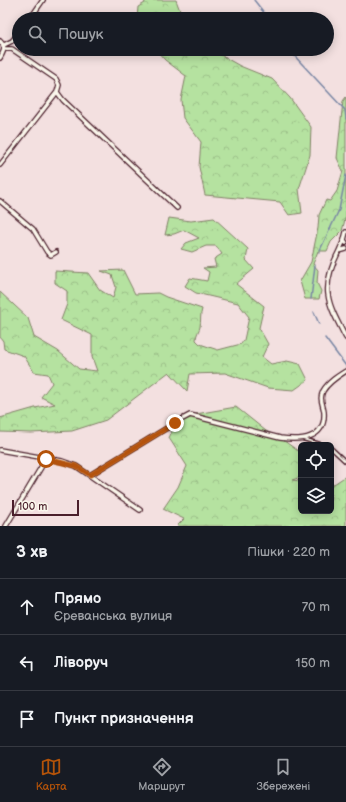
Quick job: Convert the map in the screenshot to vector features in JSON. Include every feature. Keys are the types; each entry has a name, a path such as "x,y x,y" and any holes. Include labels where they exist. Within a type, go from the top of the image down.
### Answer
{"street":[{"path":"35,12 43,0"},
{"path":"0,41 4,47 12,48"},
{"path":"0,58 4,47 12,41"},
{"path":"0,165 57,92 59,85 56,79 23,56"},
{"path":"57,92 115,151 177,208"},
{"path":"0,201 33,229 47,252 51,255 56,252"},
{"path":"346,232 345,242 333,262 327,287 332,314 346,338"},
{"path":"339,251 346,249"},
{"path":"90,475 168,427 190,416 280,438 293,440 312,437 323,426 324,412 320,398 323,390 346,371"},
{"path":"0,450 76,466 140,510"},
{"path":"6,526 46,459"}],"lane":[{"path":"303,438 314,442"},
{"path":"334,451 346,462"}],"green space":[{"path":"144,0 176,0 180,12 138,12 138,7 145,3"},
{"path":"161,56 222,56 240,66 272,79 290,98 311,127 310,155 299,189 302,213 289,215 280,202 205,195 199,167 201,142 183,118 181,100 186,76"},
{"path":"346,97 346,216 342,231 331,242 327,251 318,251 313,264 318,270 317,283 321,291 319,299 305,299 300,281 311,262 319,215 326,200 330,201 337,191 343,171 337,158 343,101"},
{"path":"169,218 191,221 214,218 248,249 246,260 254,269 236,284 264,306 259,328 268,344 262,357 271,364 287,361 300,364 308,380 294,390 268,388 225,373 190,374 187,391 169,372 106,420 72,431 31,433 0,432 0,418 55,404 41,397 52,383 48,374 34,372 24,356 4,349 3,341 0,337 0,292 28,318 34,337 58,351 79,369 97,371 92,357 92,335 61,320 67,304 67,291 55,283 55,271 88,273 100,290 113,298 116,287 112,275 101,271 123,270 135,294 158,293 202,309 200,327 196,340 200,344 218,350 241,344 244,340 249,317 238,303 196,293 185,286 190,278 207,281 209,272 203,268 216,267 214,259 222,254 216,246 206,246 192,252 181,249 186,243 199,238 184,230 174,234 165,235"},
{"path":"236,407 266,431 280,438 298,451 298,478 292,480 298,481 298,514 334,514 334,484 346,476 346,526 177,526 184,519 163,509 178,487 187,466 169,438 176,422 190,415"}],"waterway":[{"path":"254,0 263,12"},
{"path":"295,56 345,110 346,119"},
{"path":"319,252 339,210 346,175"},
{"path":"311,299 315,265"},
{"path":"314,312 319,324"},
{"path":"325,338 346,366"}],"route":[{"path":"46,459 62,461 76,466 90,475 175,423"}]}
